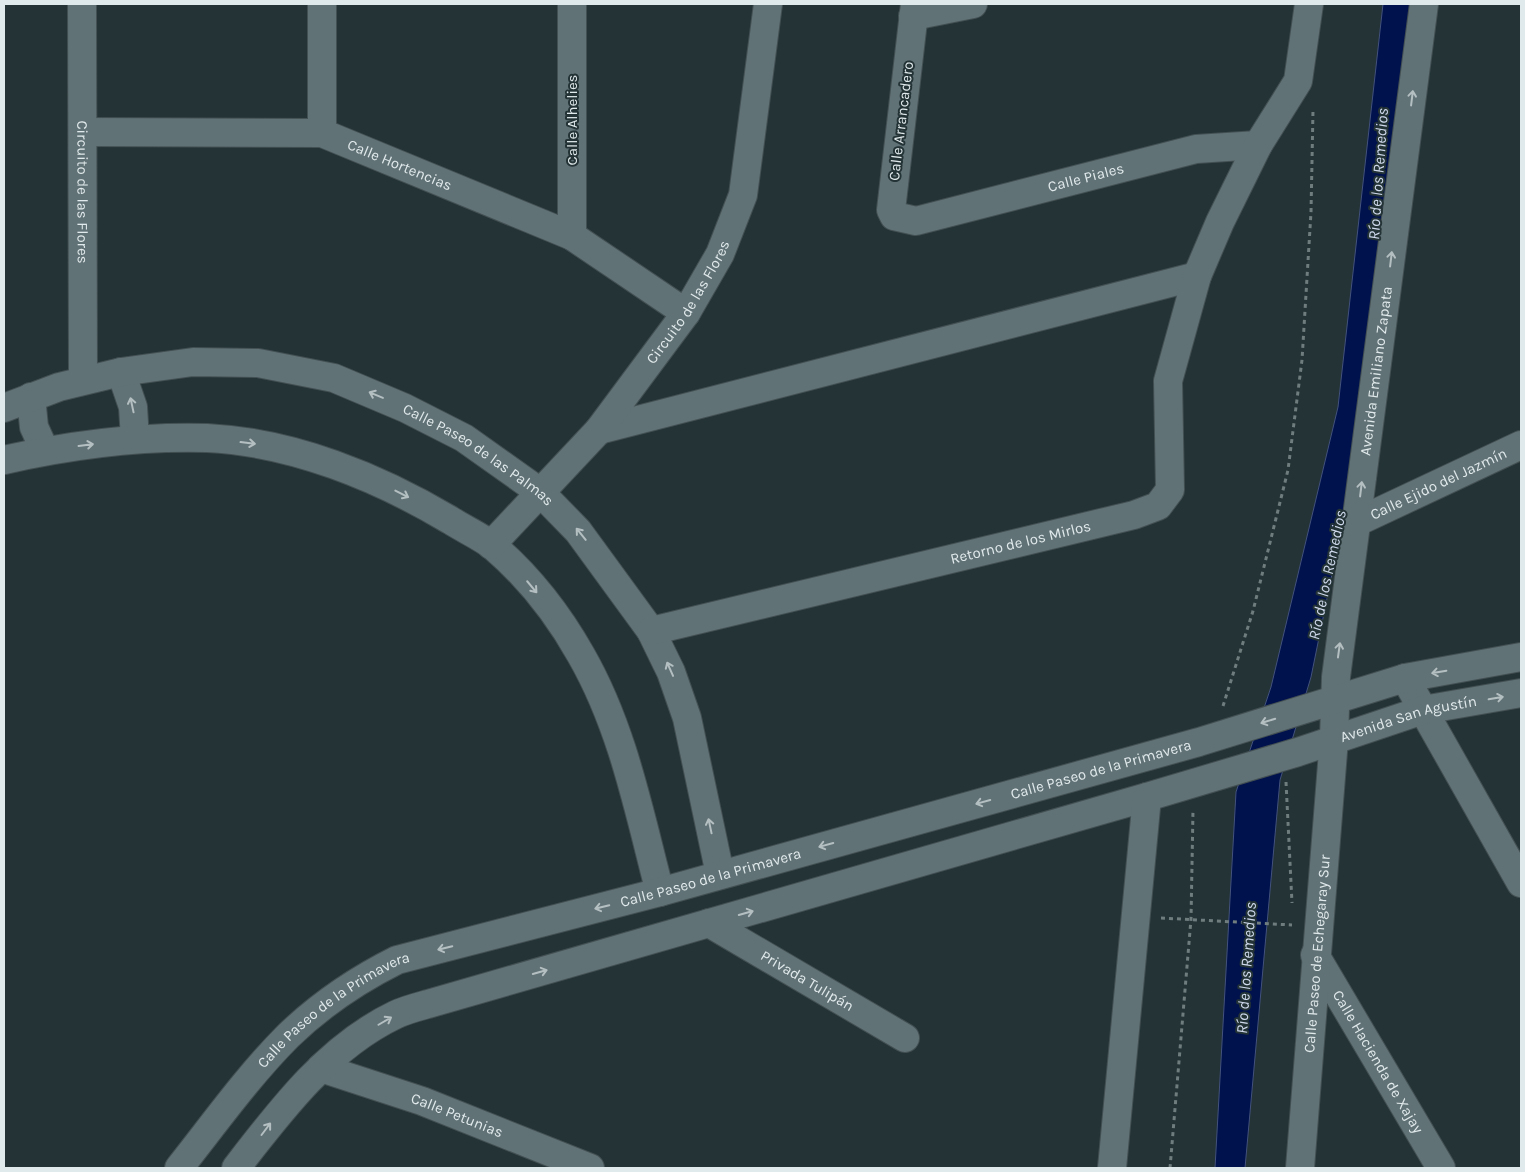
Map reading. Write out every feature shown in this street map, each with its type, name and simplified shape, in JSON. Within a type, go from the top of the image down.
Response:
[{"type":"street","name":"Circuito de las Flores","points":[[82,4],[84,132],[83,380]]},
{"type":"street","points":[[322,4],[322,133]]},
{"type":"street","name":"Calle Alhelies","points":[[572,4],[572,236]]},
{"type":"street","name":"Circuito de las Flores","points":[[491,545],[598,430],[686,313],[720,254],[743,195],[768,4]]},
{"type":"street","points":[[914,10],[973,4]]},
{"type":"street","name":"Retorno de los Mirlos","points":[[650,631],[1134,515],[1158,506],[1170,490],[1168,381],[1197,276],[1220,222],[1258,144],[1298,81],[1309,4]]},
{"type":"street","name":"Avenida Emiliano Zapata","points":[[1334,739],[1325,702],[1336,678],[1424,4]]},
{"type":"street","name":"Calle Arrancadero","points":[[914,10],[891,210],[894,216],[916,221]]},
{"type":"street","name":"Calle Hortencias","points":[[84,132],[322,133],[572,236],[686,313]]},
{"type":"street","name":"Calle Piales","points":[[916,221],[1196,149],[1258,144]]},
{"type":"street","points":[[598,430],[1197,276]]},
{"type":"street","name":"Calle Paseo de las Palmas","points":[[4,408],[83,380],[121,372],[193,362],[258,363],[334,378],[405,408],[464,438],[540,492],[578,530],[650,631],[671,672],[687,718],[720,874]]},
{"type":"street","points":[[121,372],[133,407],[135,439]]},
{"type":"street","points":[[31,397],[34,427],[45,451]]},
{"type":"street","points":[[4,460],[45,451],[135,439],[217,440],[260,445],[323,461],[382,484],[429,507],[491,545],[518,570],[551,610],[581,654],[603,698],[623,753],[660,892]]},
{"type":"street","name":"Calle Ejido del Jazmín","points":[[1357,522],[1521,445]]},
{"type":"street","points":[[1325,702],[1405,678],[1521,657]]},
{"type":"street","points":[[1405,678],[1521,883]]},
{"type":"street","name":"Avenida San Agustín","points":[[1292,764],[1334,739],[1423,710],[1521,693]]},
{"type":"street","name":"Calle Paseo de la Primavera","points":[[179,1168],[288,1036],[335,996],[368,975],[397,960],[660,892],[1207,740],[1325,702]]},
{"type":"street","name":"Calle Paseo de Echegaray Sur","points":[[1300,1168],[1315,955],[1334,739]]},
{"type":"street","points":[[236,1168],[270,1123],[321,1068],[366,1032],[396,1015],[437,1001],[1198,782],[1292,764]]},
{"type":"street","points":[[1112,1168],[1147,798]]},
{"type":"street","name":"Privada Tulipán","points":[[709,923],[905,1038]]},
{"type":"street","name":"Calle Hacienda de Xajay","points":[[1315,955],[1441,1168]]},
{"type":"street","name":"Calle Petunias","points":[[321,1068],[422,1101],[590,1168]]},
{"type":"path","points":[[1207,740],[1223,706],[1253,611],[1288,470],[1302,360],[1311,212],[1313,106]]},
{"type":"path","points":[[1292,764],[1292,907]]},
{"type":"path","points":[[1170,1168],[1191,920],[1198,782]]},
{"type":"path","points":[[1136,916],[1276,924]]},
{"type":"path","points":[[1292,935],[1293,916]]},
{"type":"water","name":"Río de los Remedios","points":[[1383,4],[1412,4],[1365,412],[1311,677],[1280,780],[1245,1168],[1215,1168],[1236,792],[1271,687],[1338,407]]}]
